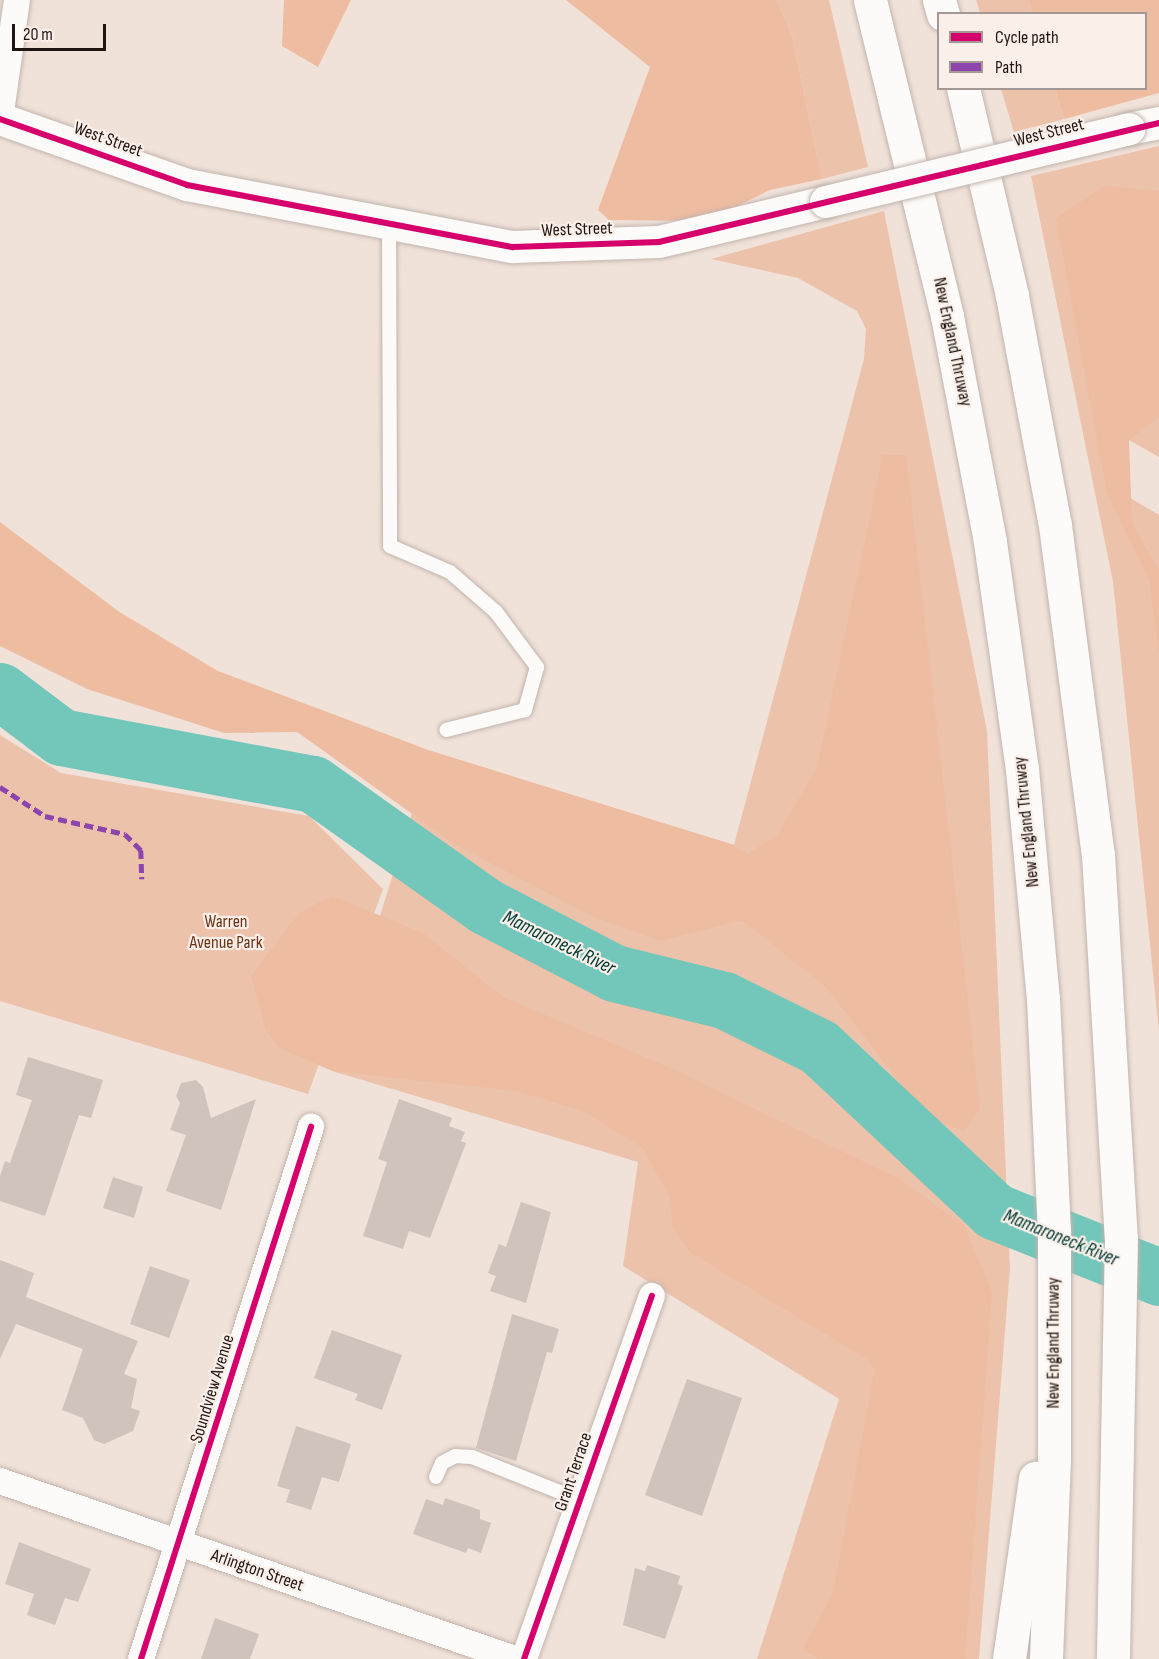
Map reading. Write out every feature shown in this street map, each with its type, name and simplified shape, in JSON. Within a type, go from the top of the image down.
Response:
[{"type":"highway","name":"New England Thruway","points":[[870,0],[947,316],[990,542],[1022,769],[1050,1112],[1055,1342],[1046,1659]]},
{"type":"highway","points":[[963,90],[1034,410],[1072,638],[1098,854],[1118,1136],[1122,1372],[1113,1659]]},
{"type":"highway","points":[[1009,1659],[1055,1342]]},
{"type":"street","points":[[0,119],[16,0]]},
{"type":"street","name":"West Street","points":[[0,119],[187,185],[513,247],[658,242],[1159,123]]},
{"type":"street","name":"Soundview Avenue","points":[[141,1659],[180,1545],[311,1126]]},
{"type":"street","name":"Grant Terrace","points":[[525,1659],[652,1296]]},
{"type":"street","name":"Arlington Street","points":[[0,1481],[515,1659]]},
{"type":"lane","points":[[389,223],[390,546],[450,572],[496,612],[537,667],[525,710],[446,730]]},
{"type":"lane","points":[[436,1477],[442,1463],[455,1456],[472,1457],[580,1500]]},
{"type":"green space","points":[[777,0],[829,0],[868,167],[822,179],[792,36]]},
{"type":"green space","points":[[976,0],[1028,0],[1032,12],[980,12]]},
{"type":"green space","points":[[1001,90],[1055,90],[1064,119],[1014,132]]},
{"type":"green space","points":[[1159,146],[1159,457],[1120,435],[1122,493],[1159,515],[1159,1032],[1113,582],[1031,176]]},
{"type":"green space","points":[[884,211],[987,731],[1010,1268],[979,1659],[757,1659],[839,1399],[623,1266],[638,1162],[332,1071],[431,751],[734,845],[864,359],[866,329],[857,311],[798,278],[711,259]]},
{"type":"green space","name":"Warren Avenue Park","points":[[0,735],[61,773],[309,816],[383,889],[308,1094],[0,1001]]},
{"type":"shaded area","points":[[284,0],[351,0],[318,67],[282,46]]},
{"type":"shaded area","points":[[566,0],[777,0],[792,36],[822,179],[770,190],[707,221],[609,220],[598,210],[650,67]]},
{"type":"shaded area","points":[[1028,0],[1159,0],[1159,93],[1064,119],[1055,90],[1147,90],[1147,12],[1032,12]]},
{"type":"shaded area","points":[[1105,186],[1159,191],[1159,417],[1129,440],[1132,524],[1159,570],[1159,653],[1149,580],[1107,493],[1056,218]]},
{"type":"shaded area","points":[[883,455],[906,455],[980,1109],[964,1131],[927,1118],[826,987],[742,920],[661,941],[594,917],[456,845],[297,732],[224,733],[87,689],[0,646],[0,522],[118,611],[218,671],[431,751],[734,845],[748,854],[778,834],[817,768]]},
{"type":"shaded area","points":[[332,896],[423,933],[503,997],[673,1069],[901,1180],[964,1225],[992,1292],[965,1659],[818,1659],[803,1649],[833,1593],[875,1370],[867,1359],[691,1253],[673,1228],[669,1196],[643,1148],[583,1111],[516,1091],[332,1071],[280,1048],[266,1031],[251,976],[299,913]]},
{"type":"building","points":[[28,1057],[103,1080],[91,1118],[79,1115],[45,1216],[0,1201],[0,1176],[5,1161],[10,1163],[32,1100],[16,1095]]},
{"type":"building","points":[[196,1080],[203,1087],[211,1118],[256,1099],[221,1210],[166,1191],[186,1135],[170,1130],[180,1103],[176,1096],[181,1083]]},
{"type":"building","points":[[399,1099],[452,1118],[449,1126],[465,1132],[461,1141],[466,1143],[430,1238],[409,1231],[403,1249],[363,1236],[387,1162],[378,1159]]},
{"type":"building","points":[[113,1177],[143,1187],[134,1218],[103,1208]]},
{"type":"building","points":[[521,1202],[551,1212],[526,1303],[490,1291],[496,1276],[488,1273],[499,1244],[506,1247]]},
{"type":"building","points":[[0,1260],[34,1273],[26,1297],[138,1341],[124,1374],[137,1379],[131,1408],[140,1411],[133,1431],[104,1444],[94,1440],[83,1418],[62,1410],[83,1349],[16,1324],[0,1359]]},
{"type":"building","points":[[150,1266],[190,1280],[169,1338],[130,1324]]},
{"type":"building","points":[[512,1314],[559,1329],[552,1353],[547,1352],[516,1461],[476,1448]]},
{"type":"building","points":[[332,1330],[402,1355],[382,1410],[355,1400],[358,1394],[314,1378]]},
{"type":"building","points":[[687,1379],[742,1398],[702,1516],[645,1495]]},
{"type":"building","points":[[296,1426],[351,1444],[339,1482],[322,1477],[311,1510],[286,1502],[290,1490],[277,1486]]},
{"type":"building","points":[[445,1498],[480,1510],[480,1519],[491,1523],[481,1553],[468,1548],[466,1553],[413,1534],[426,1499],[443,1505]]},
{"type":"building","points":[[19,1542],[91,1569],[78,1602],[65,1598],[55,1625],[27,1615],[34,1594],[5,1584]]},
{"type":"building","points":[[647,1565],[680,1576],[678,1584],[683,1586],[665,1639],[623,1625],[635,1568],[645,1571]]},
{"type":"building","points":[[215,1618],[259,1634],[250,1659],[201,1659]]},
{"type":"waterway","name":"Mamaroneck River","points":[[0,691],[61,737],[313,784],[485,906],[614,973],[724,1000],[819,1047],[994,1211],[1159,1277]]},
{"type":"marked path","points":[[0,787],[45,816],[125,834],[141,850],[142,879]]},
{"type":"cycle path","points":[[0,119],[187,185],[513,247],[659,242],[1159,123]]},
{"type":"cycle path","points":[[141,1659],[311,1127]]},
{"type":"cycle path","points":[[524,1659],[652,1296]]}]
